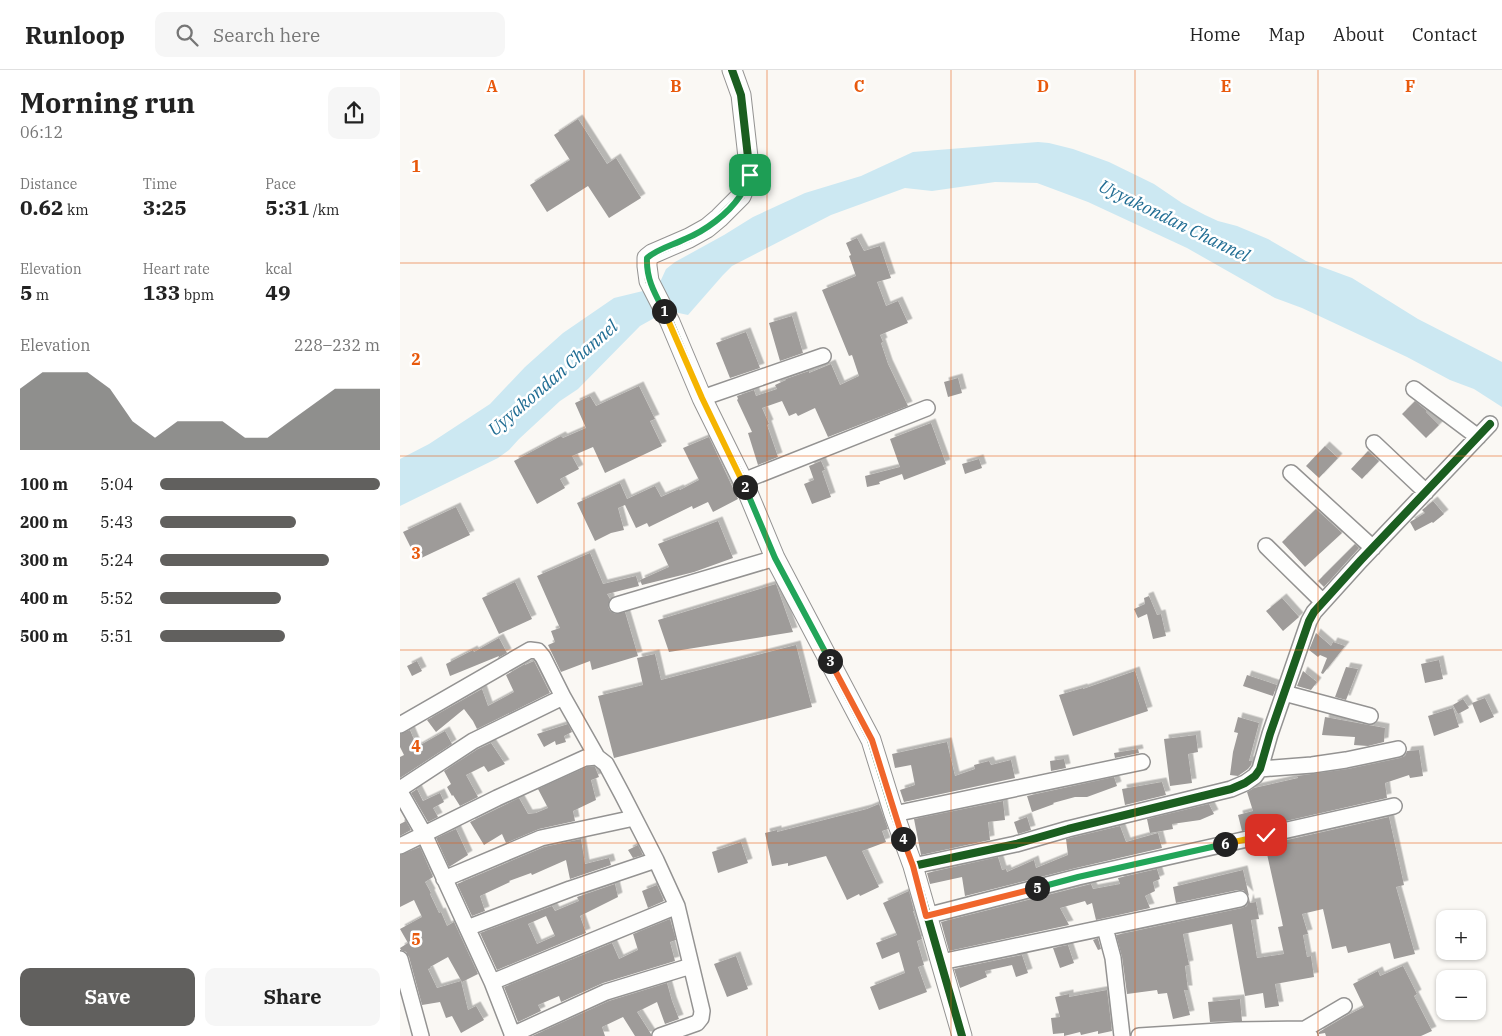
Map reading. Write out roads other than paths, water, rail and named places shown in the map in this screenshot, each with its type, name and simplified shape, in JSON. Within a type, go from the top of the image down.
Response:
[{"type":"street","points":[[732,70],[741,95],[750,175],[741,196],[720,218],[689,238],[647,258],[649,281],[670,322],[702,398],[743,481],[775,558],[872,740],[894,814],[913,866],[962,1036]]},
{"type":"street","points":[[702,398],[823,356]]},
{"type":"street","points":[[1414,389],[1478,437]]},
{"type":"street","points":[[743,481],[927,408]]},
{"type":"street","points":[[913,866],[1016,844],[1068,829],[1232,789],[1246,783],[1260,769],[1270,734],[1309,621],[1323,602],[1490,424]]},
{"type":"street","points":[[1374,443],[1426,492]]},
{"type":"street","points":[[1291,473],[1373,548]]},
{"type":"street","points":[[1266,546],[1323,602]]},
{"type":"street","points":[[617,605],[775,558]]},
{"type":"street","points":[[400,725],[530,650],[538,651],[598,757],[606,764],[656,860],[677,906],[702,1011],[701,1018],[696,1023],[660,1036]]},
{"type":"street","points":[[1284,693],[1370,716]]},
{"type":"street","points":[[563,697],[473,741],[400,790],[424,834],[492,982],[513,1035],[606,992],[691,966]]},
{"type":"street","points":[[1260,769],[1312,765],[1398,749]]},
{"type":"street","points":[[400,846],[497,798],[586,758],[598,757]]},
{"type":"street","points":[[894,814],[1142,762]]},
{"type":"street","points":[[926,916],[1078,877],[1394,806]]},
{"type":"street","points":[[444,879],[541,838],[634,818]]},
{"type":"street","points":[[467,928],[570,889],[656,860]]},
{"type":"street","points":[[941,962],[1240,899]]},
{"type":"street","points":[[492,982],[677,906]]},
{"type":"street","points":[[1106,928],[1113,958],[1122,1036]]},
{"type":"street","points":[[400,959],[421,1036]]},
{"type":"street","points":[[1140,1036],[1307,1032],[1344,1006]]},
{"type":"water","name":"Uyyakondan Channel","points":[[1038,142],[1073,149],[1109,162],[1154,184],[1182,203],[1205,215],[1268,239],[1306,261],[1352,278],[1418,319],[1502,362],[1502,407],[1474,389],[1450,380],[1407,357],[1302,308],[1275,298],[1187,248],[1088,202],[1037,183],[995,182],[932,191],[905,188],[831,215],[732,266],[688,315],[674,312],[658,316],[640,326],[578,389],[560,401],[509,450],[498,458],[400,506],[400,459],[429,444],[490,404],[525,367],[563,333],[614,298],[647,290],[661,280],[666,269],[675,262],[753,217],[805,193],[861,176],[913,152]]}]
